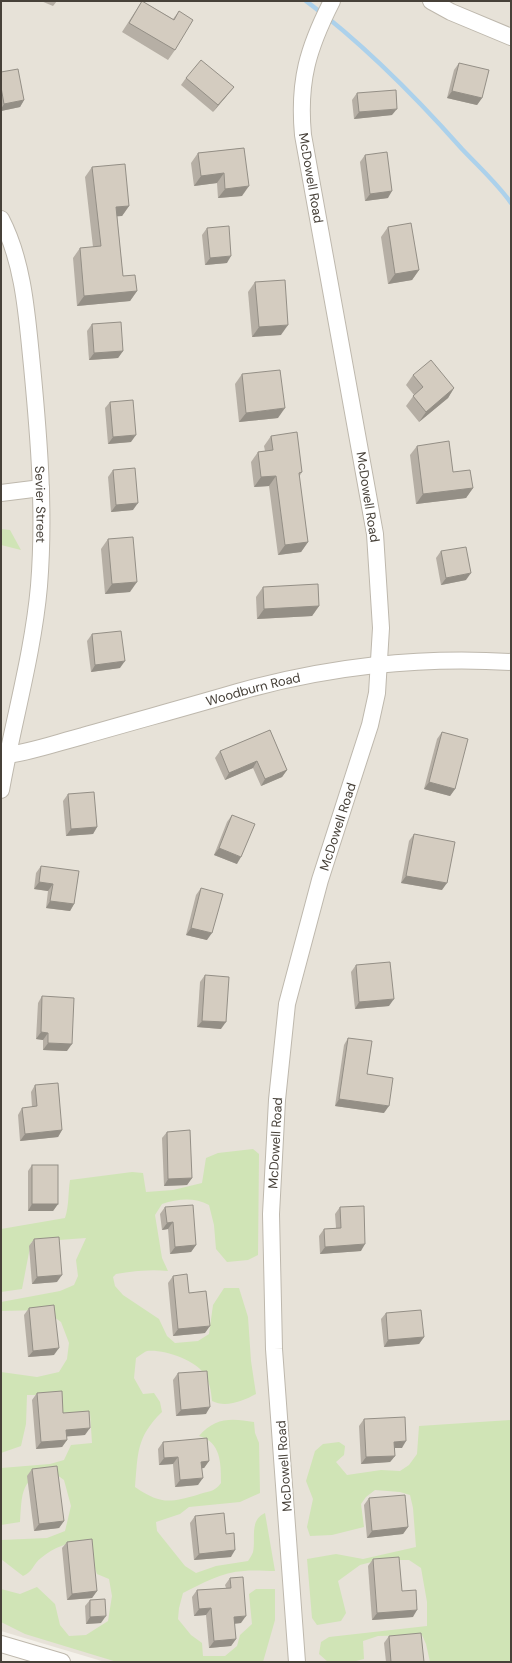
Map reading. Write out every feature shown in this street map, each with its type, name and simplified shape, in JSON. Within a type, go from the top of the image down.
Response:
[{"type":"street","name":"McDowell Road","points":[[297,1662],[274,1349],[271,1214],[277,1100],[282,1045],[289,997],[320,880],[370,725],[377,693],[381,628],[375,534],[303,135],[301,114],[303,76],[310,51],[332,1]]},
{"type":"street","points":[[431,1],[464,18],[511,37]]},
{"type":"street","name":"Sevier Street","points":[[1,219],[12,243],[18,266],[23,296],[40,450],[41,488],[41,548],[33,630],[4,756],[1,790]]},
{"type":"street","points":[[1,493],[41,488]]},
{"type":"street","name":"Woodburn Road","points":[[4,756],[266,684],[319,672],[379,665],[446,661],[511,662]]},
{"type":"street","points":[[1,1644],[62,1662]]},
{"type":"shaded area","points":[[1,1],[511,1],[511,1662],[105,1662],[1,1631]]},
{"type":"green space","points":[[1,529],[10,530],[21,550],[1,545]]},
{"type":"green space","points":[[253,1149],[259,1154],[258,1255],[248,1260],[227,1262],[216,1249],[214,1225],[209,1205],[198,1201],[180,1200],[162,1204],[155,1215],[162,1258],[168,1271],[136,1271],[116,1274],[113,1277],[115,1286],[123,1295],[159,1319],[167,1336],[175,1343],[198,1341],[209,1334],[213,1305],[224,1288],[239,1288],[248,1317],[251,1361],[256,1394],[234,1403],[217,1403],[212,1401],[209,1383],[204,1374],[194,1364],[187,1360],[178,1356],[154,1351],[147,1351],[136,1358],[134,1378],[143,1394],[154,1393],[160,1402],[162,1412],[147,1430],[140,1446],[135,1487],[151,1497],[165,1500],[179,1500],[216,1489],[221,1483],[221,1468],[218,1454],[212,1443],[199,1436],[211,1425],[224,1420],[254,1422],[255,1433],[259,1443],[260,1493],[240,1502],[189,1507],[180,1514],[156,1522],[157,1531],[185,1566],[196,1573],[216,1566],[248,1561],[252,1555],[254,1547],[255,1525],[260,1516],[265,1513],[275,1571],[236,1572],[220,1576],[197,1586],[183,1593],[178,1619],[191,1635],[202,1643],[203,1656],[225,1656],[237,1646],[240,1635],[252,1624],[249,1594],[256,1589],[275,1589],[275,1620],[263,1662],[117,1662],[25,1634],[1,1622],[1,1589],[20,1594],[37,1587],[55,1604],[60,1625],[69,1636],[86,1635],[108,1621],[112,1596],[109,1579],[97,1574],[85,1540],[73,1542],[56,1548],[38,1560],[29,1572],[23,1576],[1,1559],[1,1540],[47,1538],[65,1531],[71,1506],[64,1480],[53,1472],[42,1474],[34,1477],[25,1488],[21,1503],[20,1522],[1,1525],[1,1468],[50,1464],[64,1460],[71,1445],[92,1443],[90,1413],[62,1416],[55,1395],[27,1395],[26,1424],[21,1446],[1,1453],[1,1372],[37,1377],[59,1372],[67,1359],[69,1343],[61,1322],[44,1310],[1,1311],[1,1302],[60,1291],[74,1285],[78,1276],[76,1260],[86,1238],[31,1242],[22,1289],[1,1292],[1,1229],[65,1218],[70,1180],[132,1172],[143,1173],[146,1192],[173,1190],[202,1183],[206,1158],[218,1153]]},
{"type":"green space","points":[[511,1420],[511,1662],[430,1662],[426,1644],[422,1635],[378,1636],[363,1641],[364,1659],[352,1662],[328,1662],[319,1654],[321,1642],[329,1637],[427,1626],[427,1602],[421,1568],[409,1560],[379,1560],[360,1565],[338,1581],[346,1613],[341,1621],[317,1625],[312,1618],[307,1559],[336,1554],[363,1559],[416,1547],[413,1508],[410,1495],[400,1492],[375,1490],[366,1497],[361,1504],[364,1527],[332,1535],[310,1536],[307,1527],[313,1499],[306,1481],[315,1451],[323,1444],[339,1442],[345,1446],[344,1455],[336,1462],[347,1475],[381,1470],[400,1471],[409,1465],[417,1454],[419,1426]]},
{"type":"building","points":[[142,1],[174,20],[179,11],[193,20],[175,50],[129,23]]},
{"type":"building","points":[[201,60],[234,87],[218,105],[186,78]]},
{"type":"building","points":[[459,63],[489,70],[482,98],[452,91]]},
{"type":"building","points":[[18,69],[24,100],[4,104],[1,87],[1,72]]},
{"type":"building","points":[[396,90],[397,109],[359,112],[357,93]]},
{"type":"building","points":[[244,148],[249,186],[225,189],[224,173],[201,176],[198,153]]},
{"type":"building","points":[[387,152],[392,191],[370,194],[365,155]]},
{"type":"building","points":[[125,164],[129,206],[116,207],[123,276],[135,275],[137,291],[84,296],[80,248],[101,246],[92,167]]},
{"type":"building","points":[[411,223],[419,270],[395,274],[388,227]]},
{"type":"building","points":[[229,226],[231,256],[210,258],[207,228]]},
{"type":"building","points":[[285,280],[288,325],[259,327],[255,282]]},
{"type":"building","points":[[121,322],[123,351],[94,353],[92,324]]},
{"type":"building","points":[[431,360],[454,388],[426,412],[413,396],[423,387],[413,375]]},
{"type":"building","points":[[280,370],[285,408],[246,413],[242,374]]},
{"type":"building","points":[[133,400],[136,435],[113,437],[110,402]]},
{"type":"building","points":[[297,432],[302,472],[299,473],[308,542],[285,545],[276,476],[261,477],[258,452],[273,450],[271,436]]},
{"type":"building","points":[[449,441],[453,472],[470,470],[473,488],[423,494],[417,446]]},
{"type":"building","points":[[135,468],[138,503],[116,505],[113,470]]},
{"type":"building","points":[[133,537],[137,582],[112,584],[108,539]]},
{"type":"building","points":[[466,547],[471,573],[446,578],[441,551]]},
{"type":"building","points":[[318,584],[319,606],[264,609],[263,587]]},
{"type":"building","points":[[121,631],[125,661],[95,665],[92,634]]},
{"type":"building","points":[[270,730],[287,770],[265,779],[257,761],[229,773],[220,751]]},
{"type":"building","points":[[442,732],[468,739],[455,789],[429,782]]},
{"type":"building","points":[[94,792],[97,827],[71,829],[68,794]]},
{"type":"building","points":[[232,815],[255,824],[241,857],[219,848]]},
{"type":"building","points":[[414,834],[455,842],[447,883],[406,876]]},
{"type":"building","points":[[41,866],[79,871],[74,904],[50,901],[53,884],[39,882]]},
{"type":"building","points":[[201,888],[223,894],[212,933],[191,928]]},
{"type":"building","points":[[390,962],[394,999],[359,1002],[356,965]]},
{"type":"building","points":[[205,975],[229,977],[226,1022],[202,1021]]},
{"type":"building","points":[[42,996],[74,998],[72,1044],[48,1043],[48,1033],[41,1032]]},
{"type":"building","points":[[348,1038],[372,1041],[367,1074],[393,1078],[389,1106],[339,1099]]},
{"type":"building","points":[[58,1083],[62,1130],[25,1134],[22,1108],[37,1106],[35,1085]]},
{"type":"building","points":[[190,1130],[192,1178],[168,1179],[167,1132]]},
{"type":"building","points":[[32,1165],[58,1165],[58,1204],[32,1204]]},
{"type":"building","points":[[193,1205],[196,1245],[175,1247],[173,1222],[167,1223],[165,1207]]},
{"type":"building","points":[[364,1206],[365,1244],[325,1247],[324,1229],[341,1228],[340,1207]]},
{"type":"building","points":[[59,1237],[62,1275],[37,1277],[34,1239]]},
{"type":"building","points":[[187,1274],[189,1293],[206,1291],[210,1326],[178,1329],[173,1276]]},
{"type":"building","points":[[54,1305],[59,1348],[33,1351],[29,1308]]},
{"type":"building","points":[[421,1310],[424,1337],[388,1340],[386,1313]]},
{"type":"building","points":[[207,1371],[210,1407],[181,1410],[178,1373]]},
{"type":"building","points":[[62,1391],[63,1413],[89,1411],[90,1428],[66,1430],[67,1440],[41,1442],[37,1393]]},
{"type":"building","points":[[405,1417],[406,1441],[394,1442],[395,1456],[366,1457],[364,1419]]},
{"type":"building","points":[[207,1438],[209,1461],[201,1462],[203,1478],[180,1480],[178,1457],[164,1458],[163,1442]]},
{"type":"building","points":[[57,1466],[64,1521],[39,1524],[32,1469]]},
{"type":"building","points":[[405,1495],[408,1527],[372,1531],[369,1498]]},
{"type":"building","points":[[224,1513],[226,1534],[234,1533],[235,1550],[199,1554],[195,1516]]},
{"type":"building","points":[[92,1539],[97,1591],[72,1594],[67,1542]]},
{"type":"building","points":[[399,1557],[402,1591],[416,1590],[417,1610],[377,1613],[373,1559]]},
{"type":"building","points":[[243,1577],[246,1616],[234,1617],[236,1639],[214,1641],[211,1608],[199,1609],[197,1590],[231,1588],[230,1578]]},
{"type":"building","points":[[105,1599],[106,1616],[90,1617],[90,1600]]},
{"type":"building","points":[[421,1633],[424,1662],[391,1662],[389,1636]]},
{"type":"waterway","points":[[306,1],[327,17],[388,71],[426,109],[494,182],[511,203]]}]
